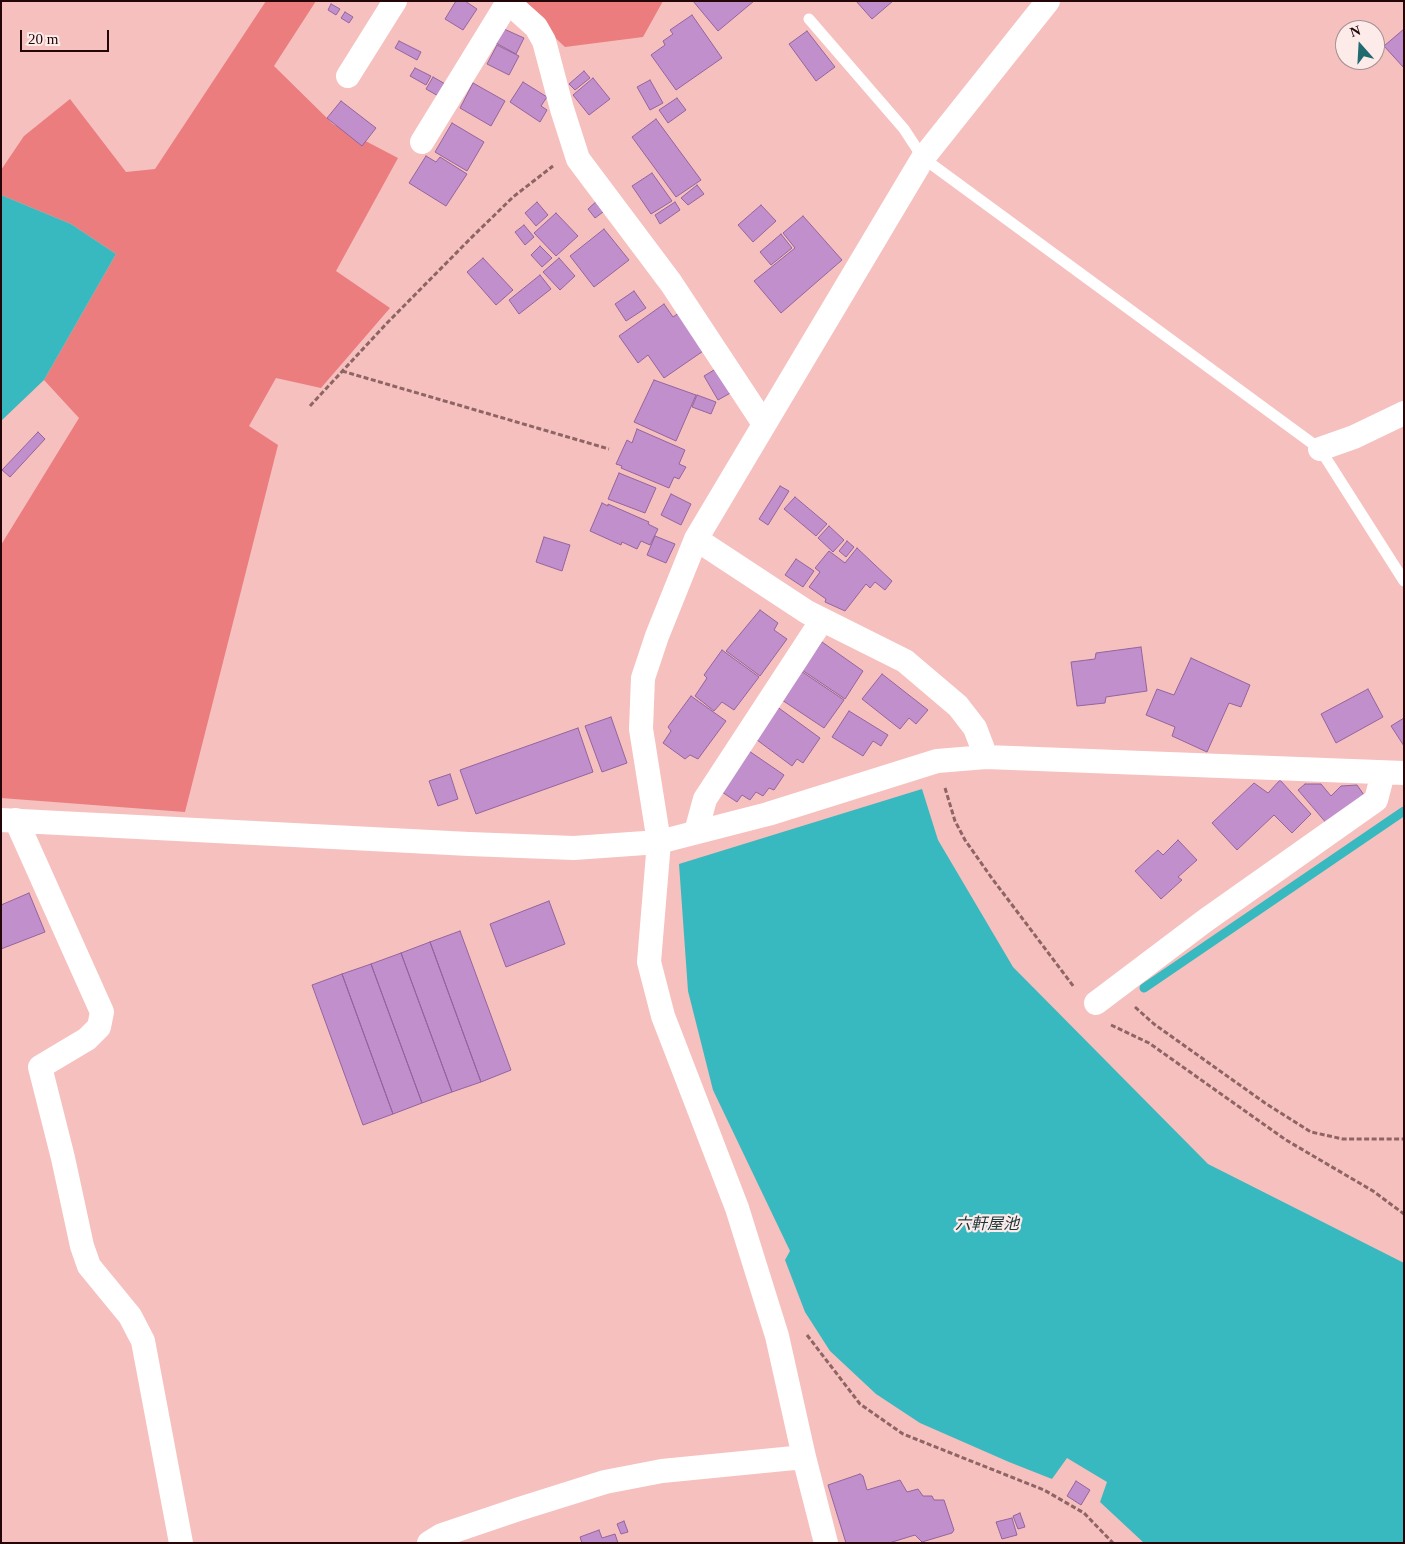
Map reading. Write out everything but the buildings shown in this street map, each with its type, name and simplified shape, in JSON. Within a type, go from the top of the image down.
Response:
[{"type":"street","points":[[348,76],[395,1]]},
{"type":"street","points":[[826,1543],[804,1457],[777,1336],[737,1208],[663,1016],[649,962],[660,842],[641,728],[643,678],[657,636],[696,539],[923,158],[1048,1]]},
{"type":"street","points":[[422,142],[507,2],[536,27],[544,42],[578,160],[671,284],[764,424]]},
{"type":"street","points":[[1320,449],[1354,437],[1404,413]]},
{"type":"street","points":[[696,539],[807,612],[905,661],[958,706],[975,728],[986,757]]},
{"type":"street","points":[[696,832],[705,799],[822,620]]},
{"type":"street","points":[[181,1543],[143,1341],[130,1316],[89,1266],[82,1246],[63,1158],[40,1067],[88,1039],[99,1027],[102,1012],[9,820],[574,848],[660,842],[768,814],[938,761],[986,757],[1394,773]]},
{"type":"street","points":[[1087,998],[1122,982],[1376,800],[1394,773]]},
{"type":"street","points":[[429,1543],[442,1535],[605,1482],[662,1471],[804,1457]]},
{"type":"lane","points":[[809,19],[904,129],[923,158],[1320,449],[1404,581]]},
{"type":"path","points":[[310,406],[388,322],[513,197],[551,167],[562,162],[578,160]]},
{"type":"path","points":[[342,372],[608,449]]},
{"type":"path","points":[[938,761],[955,821],[966,840],[991,877],[1087,998]]},
{"type":"path","points":[[1122,982],[1132,1004],[1154,1024],[1265,1103],[1311,1132],[1343,1139],[1404,1139]]},
{"type":"path","points":[[1108,1023],[1149,1043],[1286,1140],[1373,1191],[1404,1214]]},
{"type":"path","points":[[804,1331],[860,1404],[903,1434],[1044,1490],[1084,1513],[1113,1543]]},
{"type":"shaded area","points":[[266,1],[316,1],[274,66],[333,124],[398,158],[336,271],[390,308],[321,388],[276,378],[249,426],[278,445],[185,812],[1,798],[1,545],[79,418],[44,380],[116,254],[71,224],[1,195],[1,170],[24,136],[70,99],[126,172],[155,169]]},
{"type":"shaded area","points":[[516,1],[663,1],[643,37],[565,47]]},
{"type":"water","points":[[1,195],[71,224],[116,254],[44,380],[1,421]]},
{"type":"water","name":"六軒屋池","points":[[922,789],[938,840],[1013,967],[1208,1164],[1404,1263],[1404,1543],[1144,1543],[1100,1502],[1107,1482],[1067,1458],[1052,1479],[920,1423],[876,1394],[830,1351],[805,1312],[785,1260],[790,1251],[713,1090],[688,991],[679,864]]},
{"type":"waterway","points":[[1144,988],[1404,811]]}]
